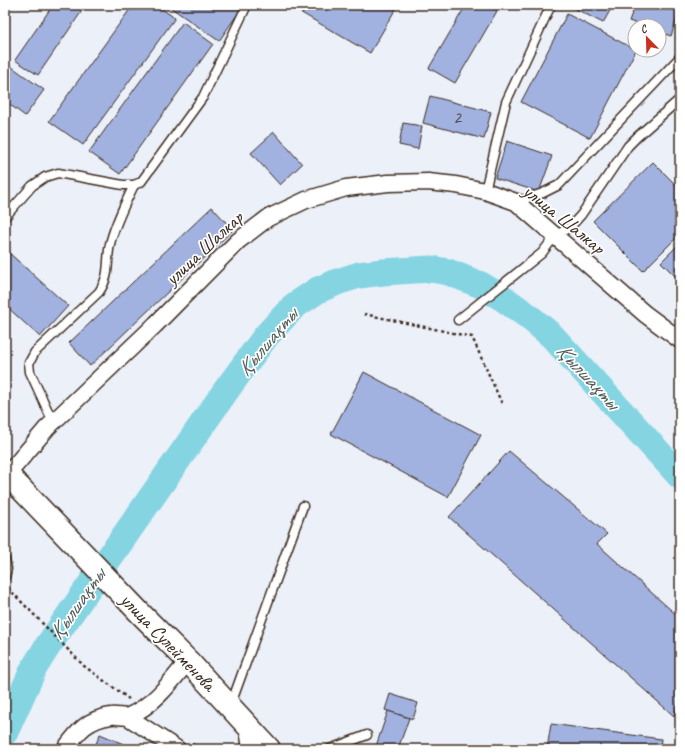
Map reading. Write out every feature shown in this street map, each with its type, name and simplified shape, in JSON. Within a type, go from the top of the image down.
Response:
[{"type":"street","name":"улица Шалкар","points":[[6,474],[53,422],[155,325],[238,241],[268,218],[306,200],[346,188],[388,183],[428,182],[456,185],[485,191],[516,202],[644,314],[680,340]]},
{"type":"street","name":"улица Сулейменова","points":[[6,474],[188,661],[269,749]]},
{"type":"street","points":[[128,717],[142,709],[156,698],[188,661]]},
{"type":"street","points":[[65,749],[85,725],[98,718],[113,716],[128,717],[177,749]]},
{"type":"lane","points":[[5,217],[32,186],[46,177],[58,173],[123,185],[134,185],[141,182],[203,97],[247,5]]},
{"type":"lane","points":[[485,191],[506,102],[551,5]]},
{"type":"lane","points":[[516,202],[543,194],[559,185],[680,57]]},
{"type":"lane","points":[[458,320],[542,253],[555,236],[570,227],[581,215],[628,146],[680,99]]},
{"type":"lane","points":[[53,422],[30,372],[29,363],[35,352],[99,292],[104,285],[108,275],[110,245],[120,214],[134,185]]},
{"type":"lane","points":[[247,749],[236,713],[303,506]]},
{"type":"lane","points":[[5,559],[7,569],[5,577]]},
{"type":"lane","points":[[330,749],[367,735]]},
{"type":"path","points":[[364,314],[472,337],[503,406]]},
{"type":"path","points":[[5,585],[84,666]]},
{"type":"building","points":[[53,5],[86,5],[38,75],[15,60]]},
{"type":"building","points":[[133,5],[156,5],[175,18],[83,145],[49,121]]},
{"type":"building","points":[[167,5],[235,5],[241,9],[219,41]]},
{"type":"building","points":[[288,5],[398,5],[370,53]]},
{"type":"building","points":[[466,5],[487,5],[497,11],[455,83],[429,68]]},
{"type":"building","points":[[568,5],[613,5],[603,23]]},
{"type":"building","points":[[635,5],[670,5],[680,9],[671,36],[667,35],[667,18],[630,18]]},
{"type":"building","points":[[567,14],[627,45],[627,58],[632,58],[590,138],[521,102]]},
{"type":"building","points":[[183,22],[213,44],[120,174],[89,152]]},
{"type":"building","points":[[5,62],[44,90],[25,116],[5,101]]},
{"type":"building","points":[[430,96],[491,112],[484,139],[423,123]]},
{"type":"building","points":[[403,123],[422,126],[418,149],[399,145]]},
{"type":"building","points":[[274,132],[302,164],[280,185],[251,153]]},
{"type":"building","points":[[507,141],[552,156],[539,192],[495,178]]},
{"type":"building","points":[[653,162],[680,189],[680,234],[643,271],[593,221]]},
{"type":"building","points":[[212,207],[233,230],[90,366],[69,343]]},
{"type":"building","points":[[680,243],[680,281],[661,262]]},
{"type":"building","points":[[8,252],[68,306],[40,337],[5,305],[5,255]]},
{"type":"building","points":[[364,372],[481,435],[448,497],[331,434]]},
{"type":"building","points":[[509,451],[607,534],[597,544],[680,618],[680,697],[674,716],[449,517]]},
{"type":"building","points":[[390,694],[418,703],[413,719],[385,710]]},
{"type":"building","points":[[388,711],[409,718],[398,749],[375,749]]},
{"type":"building","points":[[551,724],[661,739],[660,749],[547,749]]},
{"type":"building","points":[[100,734],[135,749],[94,749]]},
{"type":"waterway","name":"Қылшақты","points":[[5,732],[34,668],[47,647],[227,389],[266,336],[294,306],[318,290],[337,282],[359,275],[431,269],[448,272],[481,285],[528,316],[552,336],[680,476]]}]
